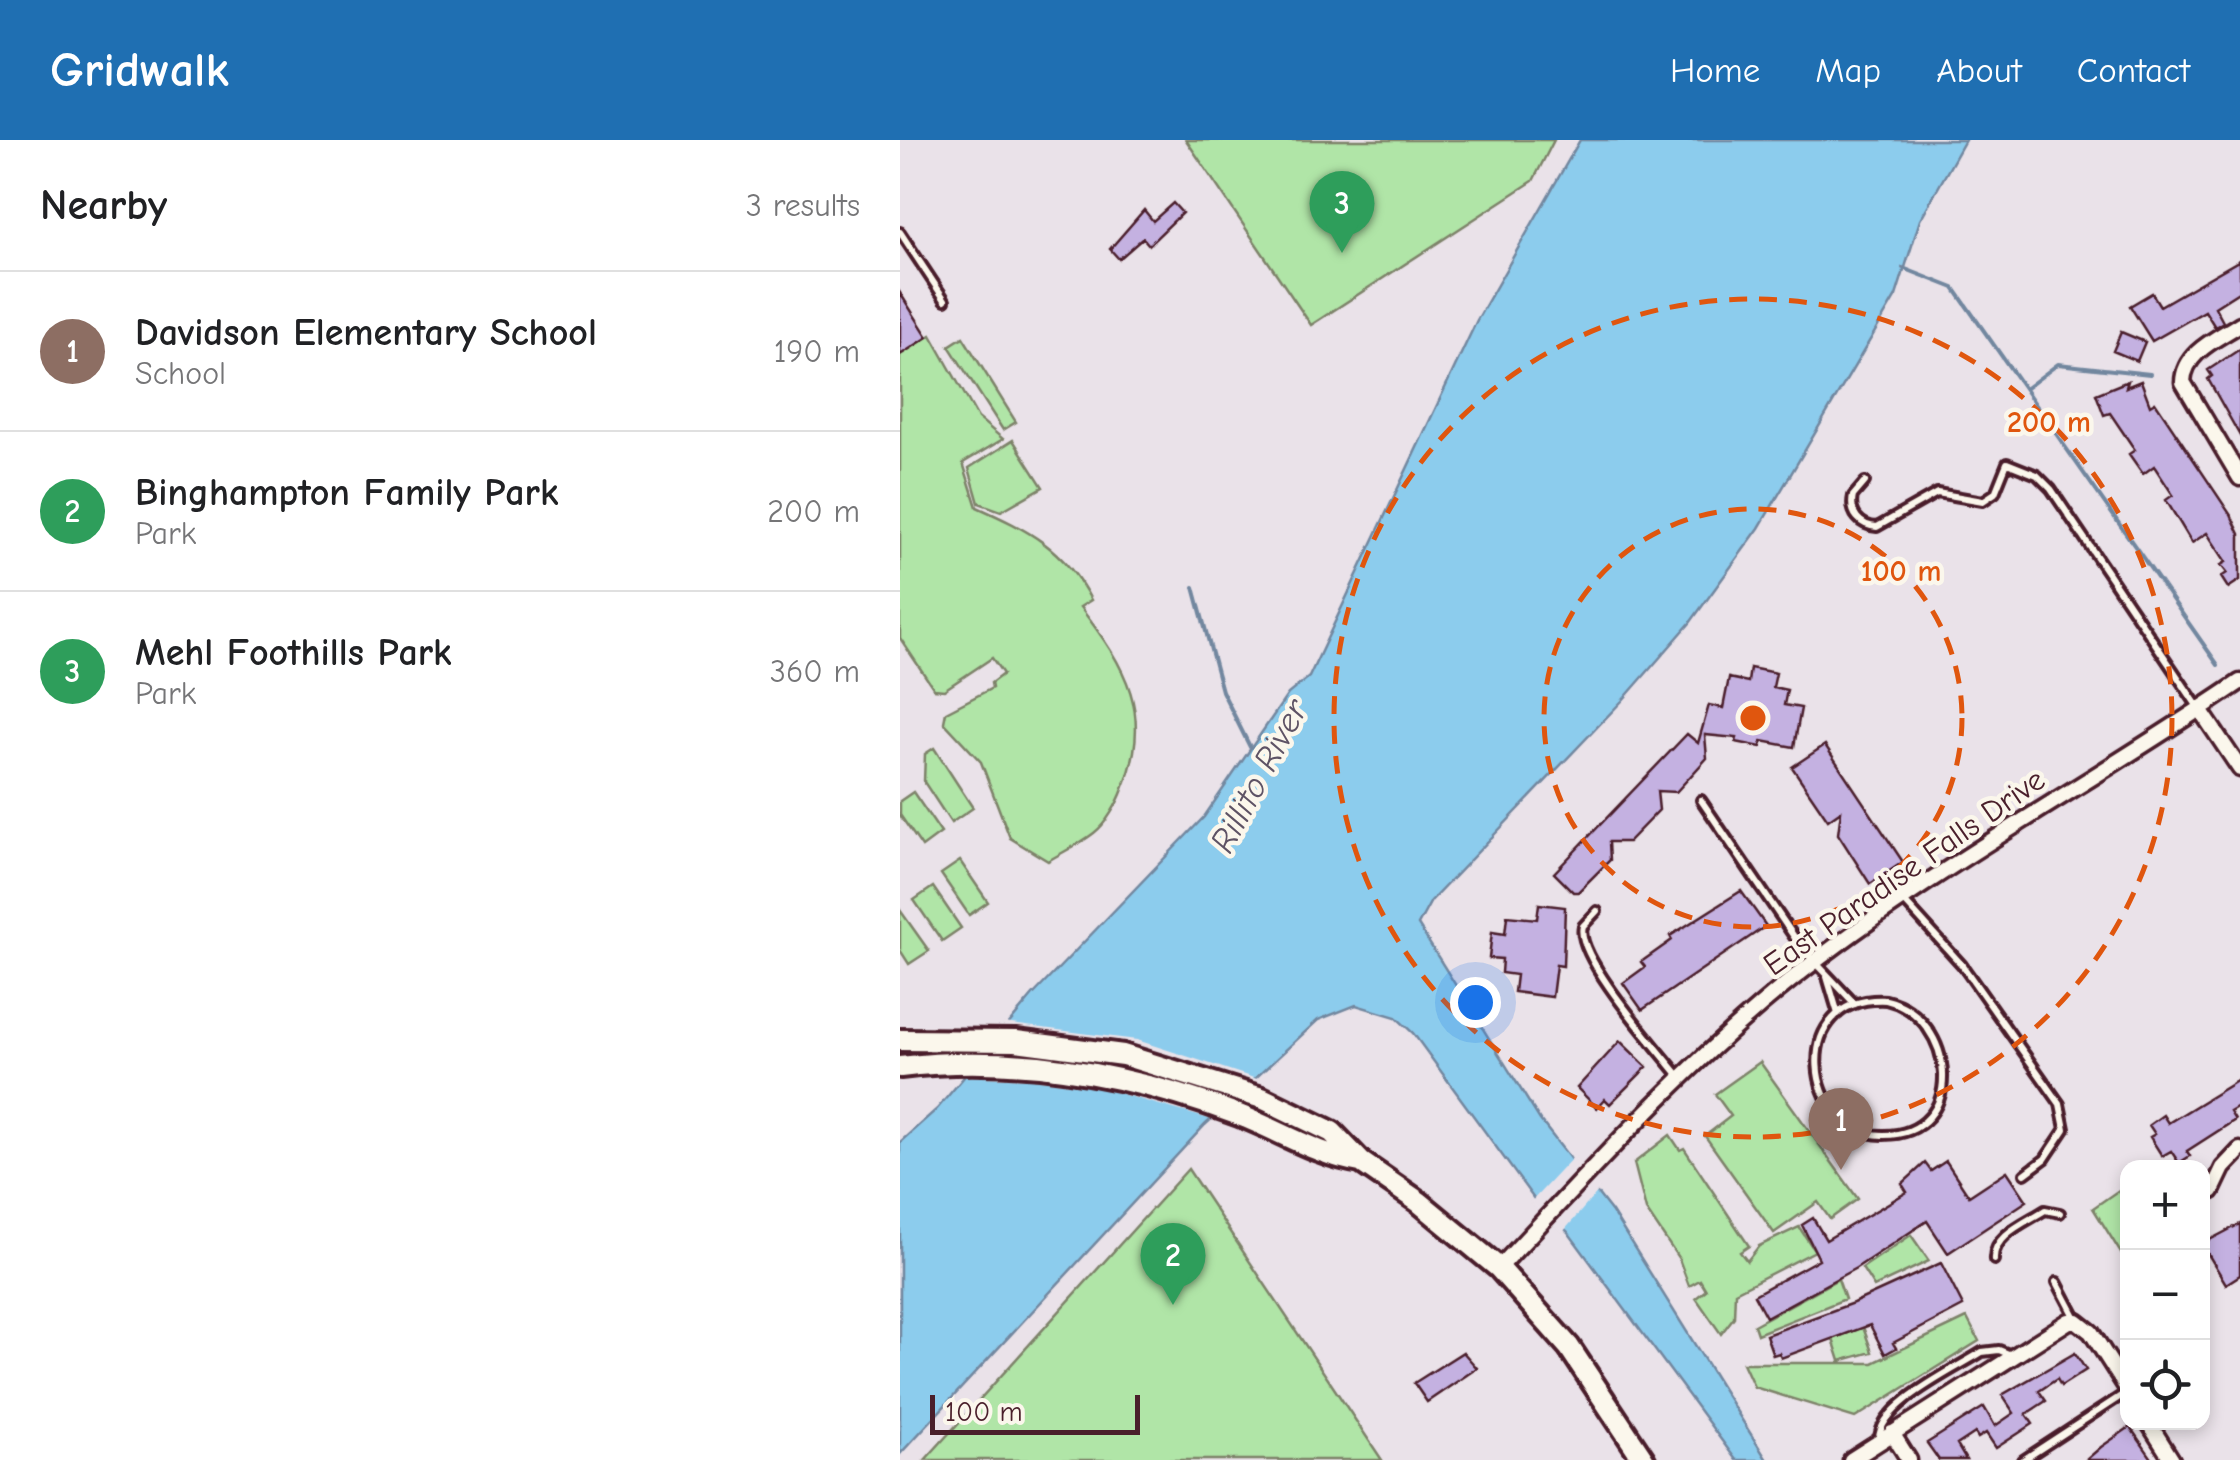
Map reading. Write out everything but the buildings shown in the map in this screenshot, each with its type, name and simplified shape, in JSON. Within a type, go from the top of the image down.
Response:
[{"type":"main road","points":[[900,1040],[1048,1043],[1123,1055],[1262,1098],[1332,1132],[1360,1162],[1420,1202],[1499,1268],[1569,1347],[1644,1460]]},
{"type":"main road","points":[[900,1067],[950,1061],[1069,1068],[1148,1086],[1242,1116],[1326,1156],[1360,1162]]},
{"type":"street","points":[[2240,324],[2194,355],[2183,372],[2185,392],[2240,478]]},
{"type":"street","name":"East Paradise Falls Drive","points":[[1499,1268],[1681,1078],[1814,963],[1903,900],[2240,682]]},
{"type":"street","points":[[2199,708],[2240,769]]},
{"type":"street","points":[[2212,1191],[2223,1168],[2240,1150]]},
{"type":"street","points":[[1852,1460],[2060,1325],[2078,1321],[2090,1332],[2120,1379]]},
{"type":"street","points":[[2153,1430],[2172,1460]]},
{"type":"street","points":[[1886,1437],[1909,1460]]},
{"type":"lane","points":[[900,232],[944,300]]},
{"type":"lane","points":[[1865,482],[1853,496],[1853,512],[1863,524],[1878,528],[1937,492],[1983,502],[1999,486],[2007,462],[2037,475],[2052,489],[2199,708]]},
{"type":"lane","points":[[1702,800],[1814,963],[1836,980],[1855,1004]]},
{"type":"lane","points":[[1903,900],[1962,965],[2060,1104],[2065,1129],[2045,1159],[2025,1174]]},
{"type":"lane","points":[[1597,910],[1582,926],[1583,944],[1641,1030],[1681,1078]]},
{"type":"lane","points":[[1827,976],[1838,1014]]},
{"type":"lane","points":[[1875,1000],[1896,1003],[1915,1014],[1936,1041],[1944,1062],[1944,1084],[1936,1106],[1918,1124],[1897,1134],[1875,1134],[1849,1123],[1835,1108],[1818,1078],[1815,1056],[1824,1033],[1838,1014],[1855,1004],[1875,1000]]},
{"type":"lane","points":[[1994,1260],[1994,1248],[2000,1239],[2045,1210],[2060,1213]]},
{"type":"lane","points":[[2058,1282],[2078,1321]]},
{"type":"lane","points":[[2023,1460],[2120,1396]]},
{"type":"green space","points":[[1186,140],[1554,140],[1533,181],[1311,325]]},
{"type":"green space","points":[[931,335],[978,418],[1003,439],[963,463],[977,507],[1028,533],[1069,567],[1091,600],[1080,607],[1122,671],[1135,714],[1132,762],[1118,801],[1094,833],[1048,861],[1010,838],[981,762],[944,722],[946,712],[992,688],[991,683],[1003,674],[992,658],[944,690],[934,689],[900,638],[900,355]]},
{"type":"green space","points":[[963,337],[1016,422],[1003,430],[949,346]]},
{"type":"green space","points":[[1013,440],[1043,487],[1001,511],[979,503],[969,468]]},
{"type":"green space","points":[[934,748],[973,808],[951,823],[924,782],[925,754]]},
{"type":"green space","points":[[913,792],[941,833],[922,847],[900,815],[900,801]]},
{"type":"green space","points":[[960,861],[988,902],[969,915],[941,874]]},
{"type":"green space","points":[[933,887],[961,928],[942,941],[914,900]]},
{"type":"green space","points":[[900,910],[929,951],[909,964],[900,950]]},
{"type":"green space","points":[[1760,1062],[1858,1199],[1830,1219],[1818,1202],[1774,1233],[1705,1136],[1731,1116],[1715,1094]]},
{"type":"green space","points":[[1670,1135],[1680,1150],[1684,1148],[1749,1246],[1740,1252],[1747,1261],[1759,1246],[1799,1227],[1815,1251],[1735,1292],[1734,1317],[1721,1334],[1696,1298],[1706,1290],[1700,1280],[1689,1286],[1679,1259],[1646,1210],[1634,1163]]},
{"type":"green space","points":[[1188,1169],[1382,1460],[925,1460]]},
{"type":"green space","points":[[2120,1189],[2120,1252],[2093,1208]]},
{"type":"green space","points":[[1911,1235],[1929,1261],[1874,1287],[1862,1268]]},
{"type":"green space","points":[[1838,1279],[1845,1299],[1757,1334],[1754,1325]]},
{"type":"green space","points":[[1967,1318],[1979,1341],[1855,1418],[1754,1387],[1743,1363],[1873,1363]]},
{"type":"green space","points":[[1863,1327],[1872,1352],[1840,1361],[1833,1339]]},
{"type":"water","name":"Rillito River","points":[[1580,140],[1965,140],[1920,220],[1896,296],[1759,528],[1690,623],[1622,701],[1431,901],[1418,925],[1540,1120],[1612,1212],[1767,1460],[1736,1460],[1568,1232],[1534,1199],[1413,1033],[1396,1017],[1356,1005],[1318,1020],[1205,1125],[900,1454],[900,1142],[937,1109],[1033,995],[1204,817],[1288,694],[1309,677],[1477,320]]},
{"type":"pier","points":[[1004,1023],[1137,1040],[1260,1080],[1216,1121],[1100,1088],[1032,1079],[959,1076]]},
{"type":"pier","points":[[1574,1156],[1600,1189],[1563,1232],[1530,1203]]},
{"type":"waterway","points":[[1903,268],[1954,288],[2218,665]]},
{"type":"waterway","points":[[2025,389],[2058,364],[2150,374]]},
{"type":"waterway","name":"Rillito River","points":[[1194,587],[1222,691],[1250,747]]},
{"type":"place","name":"Mehl Foothills Park","points":[[1342,253]]},
{"type":"place","name":"Davidson Elementary School","points":[[1841,1170]]},
{"type":"place","name":"Binghampton Family Park","points":[[1173,1305]]}]
